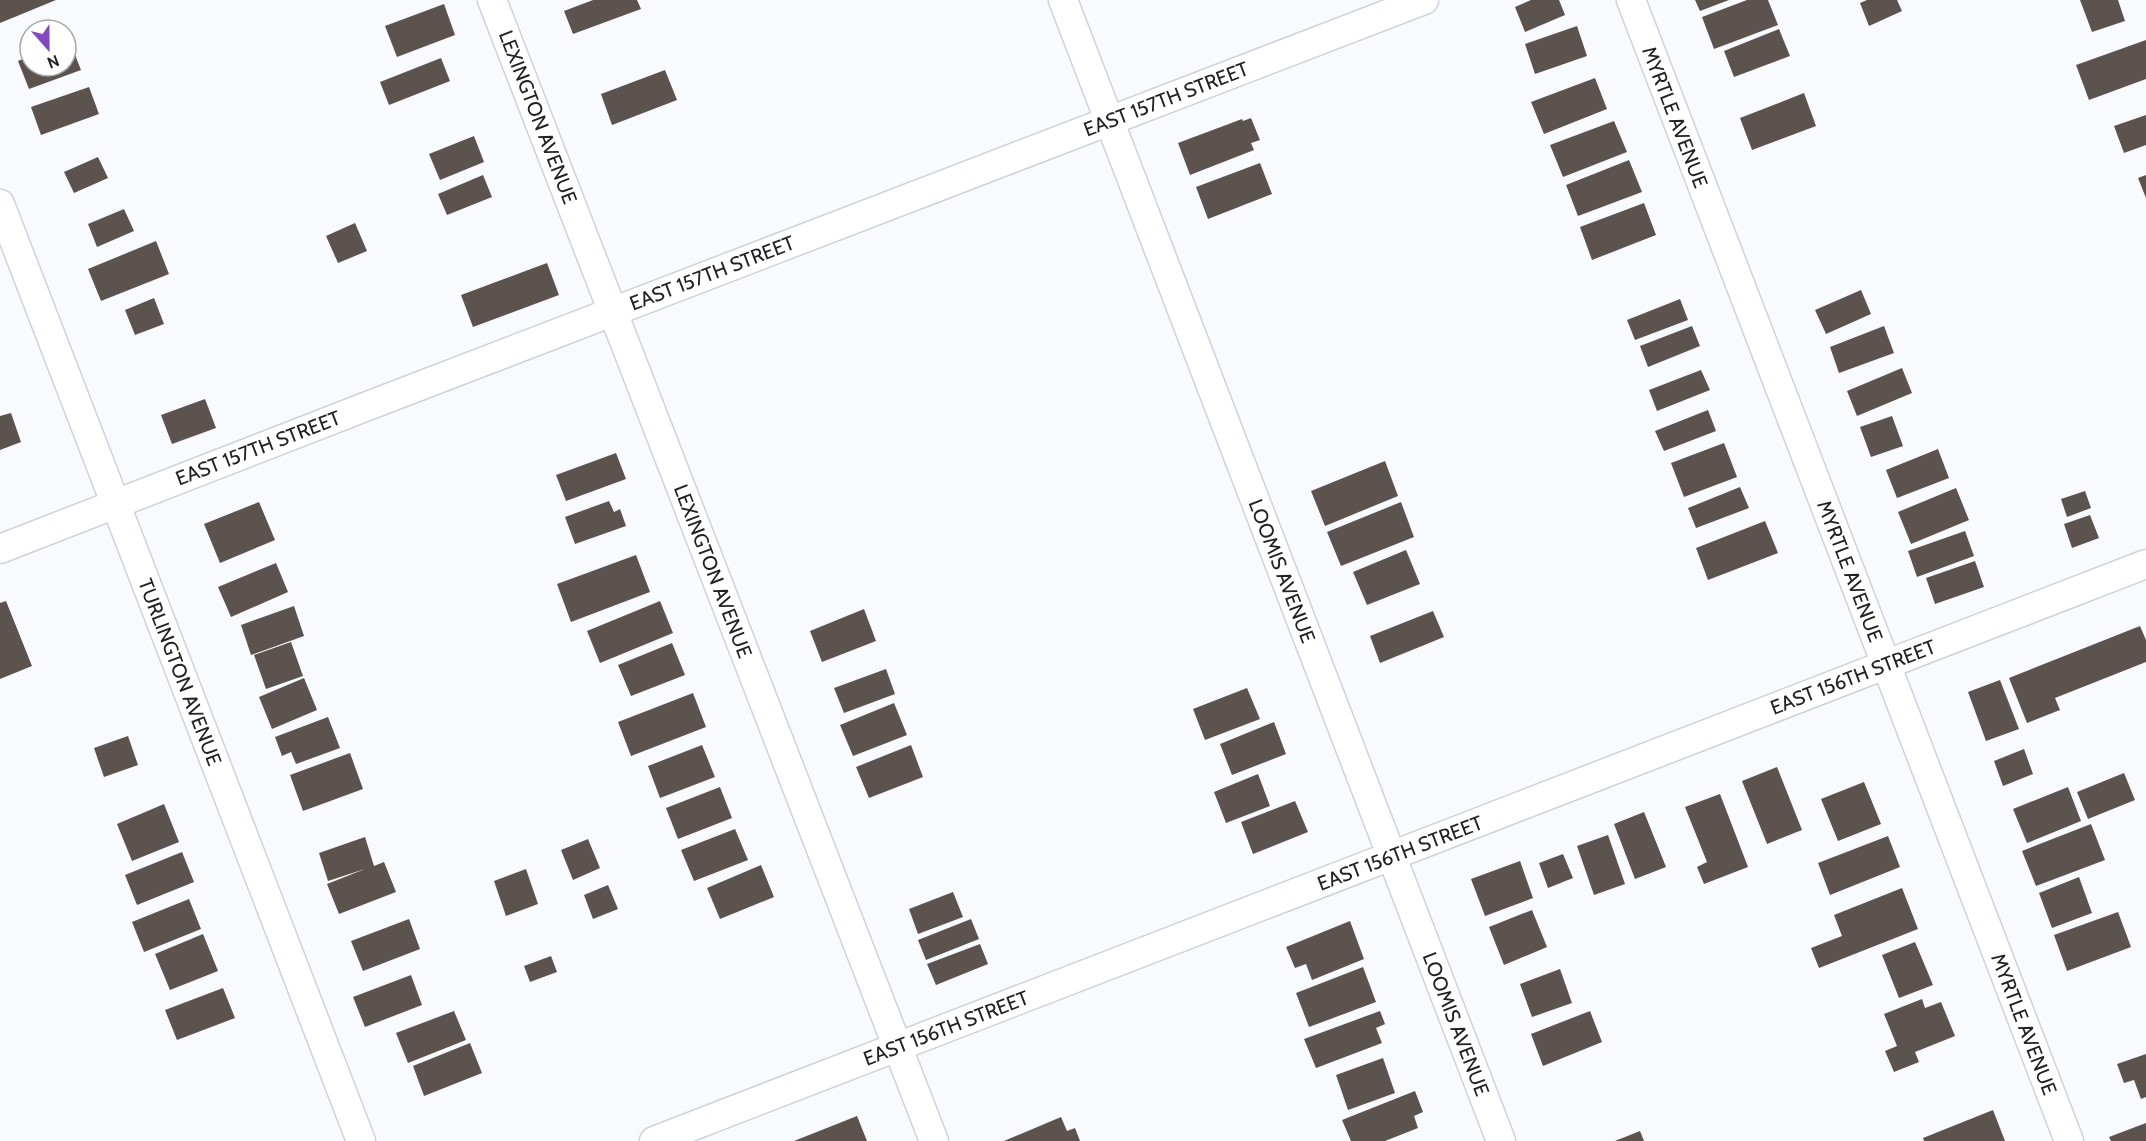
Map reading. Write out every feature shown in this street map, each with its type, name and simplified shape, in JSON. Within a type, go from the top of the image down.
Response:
[{"type":"street","name":"LEXINGTON AVENUE","points":[[492,0],[934,1141]]},
{"type":"street","name":"LOOMIS AVENUE","points":[[1063,0],[1501,1141]]},
{"type":"street","name":"EAST 157TH STREET","points":[[0,549],[1424,0]]},
{"type":"street","name":"MYRTLE AVENUE","points":[[1630,0],[2069,1141]]},
{"type":"street","name":"TURLINGTON AVENUE","points":[[0,204],[361,1141]]},
{"type":"street","name":"EAST 156TH STREET","points":[[654,1141],[2146,564]]},
{"type":"building","points":[[0,0],[56,0],[0,23]]},
{"type":"building","points":[[593,0],[637,0],[641,9],[573,34],[564,11]]},
{"type":"building","points":[[1531,0],[1559,0],[1565,15],[1525,32],[1515,7]]},
{"type":"building","points":[[1695,0],[1729,0],[1700,11]]},
{"type":"building","points":[[1747,0],[1768,0],[1778,25],[1714,49],[1702,17]]},
{"type":"building","points":[[1867,0],[1897,0],[1902,11],[1869,26],[1860,3]]},
{"type":"building","points":[[2080,0],[2118,0],[2125,21],[2092,32]]},
{"type":"building","points":[[444,4],[455,35],[397,57],[385,26]]},
{"type":"building","points":[[1577,26],[1587,56],[1535,74],[1525,44]]},
{"type":"building","points":[[1779,29],[1790,56],[1734,77],[1724,51]]},
{"type":"building","points":[[2146,40],[2146,79],[2089,100],[2076,65]]},
{"type":"building","points":[[441,58],[450,81],[389,105],[380,82]]},
{"type":"building","points":[[665,70],[677,100],[612,125],[601,94]]},
{"type":"building","points":[[25,78],[59,78],[29,89]]},
{"type":"building","points":[[1595,78],[1607,109],[1544,134],[1531,102]]},
{"type":"building","points":[[89,87],[99,114],[41,135],[31,107]]},
{"type":"building","points":[[1804,93],[1816,126],[1752,150],[1740,118]]},
{"type":"building","points":[[2146,115],[2146,145],[2124,153],[2114,126]]},
{"type":"building","points":[[1251,118],[1260,140],[1251,143],[1254,150],[1190,175],[1178,143],[1242,119],[1243,121]]},
{"type":"building","points":[[1614,121],[1627,152],[1563,177],[1550,145]]},
{"type":"building","points":[[474,136],[484,162],[440,180],[429,154]]},
{"type":"building","points":[[98,157],[108,178],[74,193],[64,172]]},
{"type":"building","points":[[1629,160],[1642,192],[1578,216],[1566,185]]},
{"type":"building","points":[[1260,163],[1272,194],[1208,219],[1196,187]]},
{"type":"building","points":[[483,175],[492,197],[447,215],[438,194]]},
{"type":"building","points":[[2146,175],[2146,198],[2138,178]]},
{"type":"building","points":[[1644,203],[1656,235],[1592,260],[1580,227]]},
{"type":"building","points":[[124,209],[134,231],[97,247],[88,224]]},
{"type":"building","points":[[355,223],[367,251],[338,263],[326,236]]},
{"type":"building","points":[[156,241],[169,274],[101,301],[88,269]]},
{"type":"building","points":[[547,263],[559,295],[473,327],[461,295]]},
{"type":"building","points":[[1861,290],[1871,314],[1826,334],[1815,310]]},
{"type":"building","points":[[154,298],[164,324],[135,335],[125,310]]},
{"type":"building","points":[[1680,299],[1688,320],[1635,340],[1627,320]]},
{"type":"building","points":[[1692,326],[1700,346],[1648,367],[1640,346]]},
{"type":"building","points":[[1884,326],[1894,353],[1839,373],[1830,347]]},
{"type":"building","points":[[1902,368],[1912,393],[1857,416],[1847,391]]},
{"type":"building","points":[[1701,370],[1710,390],[1657,411],[1649,390]]},
{"type":"building","points":[[205,399],[216,428],[172,444],[161,415]]},
{"type":"building","points":[[1708,410],[1716,431],[1664,451],[1655,431]]},
{"type":"building","points":[[11,413],[21,442],[0,450],[0,416]]},
{"type":"building","points":[[1892,416],[1903,446],[1871,457],[1860,427]]},
{"type":"building","points":[[1724,443],[1737,477],[1684,497],[1671,463]]},
{"type":"building","points":[[1938,449],[1949,478],[1897,498],[1886,470]]},
{"type":"building","points":[[616,453],[626,479],[566,501],[556,475]]},
{"type":"building","points":[[1385,461],[1398,496],[1325,526],[1311,491]]},
{"type":"building","points":[[1740,487],[1749,508],[1696,528],[1688,508]]},
{"type":"building","points":[[1956,488],[1969,520],[1911,544],[1898,512]]},
{"type":"building","points":[[2085,491],[2091,508],[2067,517],[2061,499]]},
{"type":"building","points":[[609,501],[614,512],[620,509],[626,526],[575,544],[565,517]]},
{"type":"building","points":[[259,502],[275,540],[220,563],[204,524]]},
{"type":"building","points":[[1401,502],[1414,537],[1341,566],[1327,532]]},
{"type":"building","points":[[2090,515],[2099,538],[2072,548],[2064,524]]},
{"type":"building","points":[[1765,521],[1778,553],[1708,580],[1696,548]]},
{"type":"building","points":[[1965,531],[1974,556],[1917,577],[1908,551]]},
{"type":"building","points":[[1406,550],[1420,584],[1367,605],[1353,572]]},
{"type":"building","points":[[636,555],[650,592],[571,622],[557,584]]},
{"type":"building","points":[[1975,561],[1984,587],[1935,604],[1926,578]]},
{"type":"building","points":[[276,563],[288,592],[231,617],[218,587]]},
{"type":"building","points":[[6,601],[32,666],[0,679],[0,603]]},
{"type":"building","points":[[660,601],[673,633],[600,663],[587,631]]},
{"type":"building","points":[[294,606],[304,636],[251,655],[241,625]]},
{"type":"building","points":[[864,609],[876,641],[822,662],[810,631]]},
{"type":"building","points":[[1433,611],[1444,637],[1380,663],[1370,636]]},
{"type":"building","points":[[2140,626],[2146,640],[2146,662],[2055,698],[2060,710],[2027,723],[2009,678]]},
{"type":"building","points":[[291,642],[303,676],[266,689],[254,655]]},
{"type":"building","points":[[672,643],[685,675],[631,696],[618,665]]},
{"type":"building","points":[[886,669],[895,694],[844,713],[834,688]]},
{"type":"building","points":[[304,678],[317,710],[272,729],[259,697]]},
{"type":"building","points":[[2000,680],[2019,729],[1986,741],[1968,692]]},
{"type":"building","points":[[1247,688],[1260,719],[1205,740],[1193,709]]},
{"type":"building","points":[[693,693],[706,727],[631,756],[618,722]]},
{"type":"building","points":[[894,703],[907,735],[853,756],[840,725]]},
{"type":"building","points":[[328,717],[340,748],[296,764],[291,752],[282,756],[275,737]]},
{"type":"building","points":[[1274,722],[1286,754],[1232,775],[1220,744]]},
{"type":"building","points":[[128,736],[138,765],[104,777],[94,748]]},
{"type":"building","points":[[702,745],[715,777],[660,798],[648,766]]},
{"type":"building","points":[[911,745],[923,777],[869,798],[856,767]]},
{"type":"building","points":[[2024,749],[2033,774],[2003,786],[1994,761]]},
{"type":"building","points":[[350,753],[363,789],[303,811],[290,775]]},
{"type":"building","points":[[1777,767],[1802,830],[1767,844],[1742,781]]},
{"type":"building","points":[[2124,773],[2135,800],[2088,819],[2077,792]]},
{"type":"building","points":[[1258,774],[1270,806],[1226,823],[1214,792]]},
{"type":"building","points":[[1864,782],[1881,824],[1838,841],[1821,799]]},
{"type":"building","points":[[720,787],[732,818],[678,839],[666,808]]},
{"type":"building","points":[[2068,787],[2081,821],[2027,843],[2013,809]]},
{"type":"building","points":[[1720,794],[1748,867],[1704,884],[1697,867],[1707,862],[1685,807]]},
{"type":"building","points":[[1295,801],[1308,832],[1253,854],[1241,822]]},
{"type":"building","points":[[164,804],[179,842],[132,861],[117,824]]},
{"type":"building","points":[[1644,812],[1666,867],[1635,879],[1614,824]]},
{"type":"building","points":[[2091,824],[2105,860],[2036,886],[2022,851]]},
{"type":"building","points":[[735,829],[748,860],[694,881],[681,850]]},
{"type":"building","points":[[1608,835],[1625,884],[1594,895],[1577,846]]},
{"type":"building","points":[[1888,836],[1900,867],[1830,895],[1818,863]]},
{"type":"building","points":[[365,837],[374,866],[384,862],[396,892],[339,914],[327,884],[365,869],[328,881],[319,853]]},
{"type":"building","points":[[588,839],[600,868],[573,880],[561,850]]},
{"type":"building","points":[[182,852],[194,882],[137,905],[125,875]]},
{"type":"building","points":[[1563,854],[1573,878],[1548,888],[1539,863]]},
{"type":"building","points":[[1520,861],[1533,898],[1485,916],[1471,879]]},
{"type":"building","points":[[761,865],[774,897],[720,919],[707,888]]},
{"type":"building","points":[[526,869],[538,904],[506,916],[494,881]]},
{"type":"building","points":[[2079,877],[2092,913],[2052,928],[2039,893]]},
{"type":"building","points":[[608,885],[618,909],[593,919],[584,895]]},
{"type":"building","points":[[1902,888],[1918,929],[1819,968],[1811,948],[1842,936],[1834,915]]},
{"type":"building","points":[[953,892],[963,917],[918,934],[909,909]]},
{"type":"building","points":[[189,899],[201,929],[144,952],[132,922]]},
{"type":"building","points":[[1532,910],[1547,947],[1504,965],[1489,927]]},
{"type":"building","points":[[2118,912],[2131,947],[2067,971],[2054,935]]},
{"type":"building","points":[[409,919],[420,949],[363,971],[351,941]]},
{"type":"building","points":[[971,919],[979,939],[926,960],[918,940]]},
{"type":"building","points":[[1350,921],[1364,959],[1312,980],[1306,964],[1295,968],[1286,947]]},
{"type":"building","points":[[203,934],[218,971],[170,990],[155,954]]},
{"type":"building","points":[[1915,942],[1933,985],[1899,998],[1882,955]]},
{"type":"building","points":[[980,944],[988,964],[936,985],[927,964]]},
{"type":"building","points":[[551,956],[557,972],[530,982],[524,966]]},
{"type":"building","points":[[1363,967],[1376,1002],[1309,1027],[1296,993]]},
{"type":"building","points":[[1560,969],[1572,1003],[1532,1017],[1520,984]]},
{"type":"building","points":[[411,975],[422,1005],[365,1027],[353,997]]},
{"type":"building","points":[[223,988],[235,1018],[177,1040],[165,1010]]},
{"type":"building","points":[[1922,999],[1925,1008],[1941,1002],[1955,1036],[1915,1052],[1919,1062],[1894,1072],[1885,1051],[1897,1046],[1884,1014]]},
{"type":"building","points":[[454,1011],[466,1040],[408,1063],[396,1033]]},
{"type":"building","points":[[1380,1011],[1385,1024],[1376,1028],[1382,1043],[1316,1068],[1304,1039]]},
{"type":"building","points":[[1590,1011],[1602,1042],[1543,1066],[1531,1034]]},
{"type":"building","points":[[470,1043],[482,1073],[424,1096],[413,1066]]},
{"type":"building","points":[[2146,1054],[2146,1097],[2141,1099],[2134,1080],[2124,1083],[2117,1064]]},
{"type":"building","points":[[1383,1058],[1395,1093],[1348,1110],[1336,1075]]},
{"type":"building","points":[[1415,1091],[1423,1112],[1414,1116],[1418,1128],[1385,1141],[1351,1141],[1342,1120]]},
{"type":"building","points":[[1993,1110],[2005,1141],[1924,1141],[1923,1138]]},
{"type":"building","points":[[857,1116],[867,1141],[794,1141]]},
{"type":"building","points":[[1061,1117],[1067,1131],[1075,1128],[1080,1141],[1004,1141]]},
{"type":"building","points":[[2146,1123],[2146,1141],[2111,1141],[2109,1137]]},
{"type":"building","points":[[1640,1131],[1644,1141],[1615,1141]]}]
